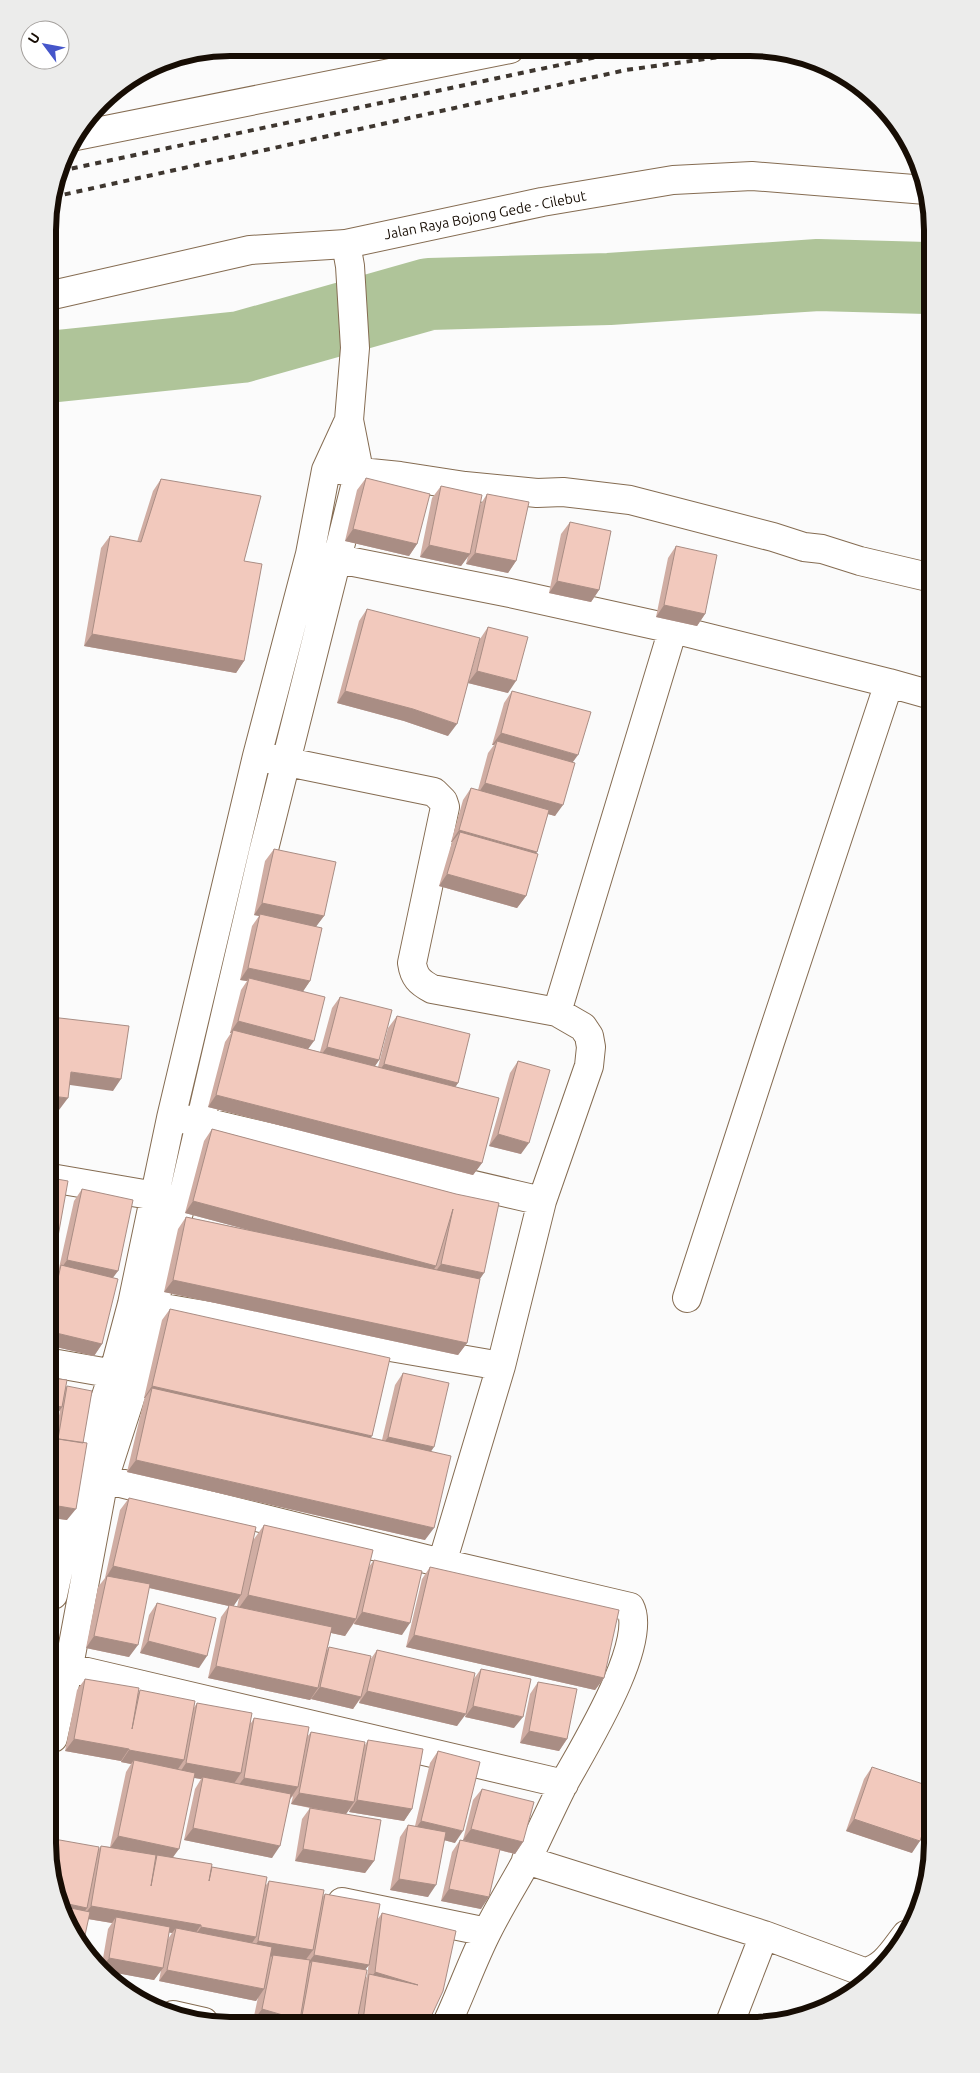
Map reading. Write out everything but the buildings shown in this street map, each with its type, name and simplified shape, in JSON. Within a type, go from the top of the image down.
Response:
[{"type":"street","points":[[84,134],[472,57]]},
{"type":"street","name":"Jalan Raya Bojong Gede - Cilebut","points":[[57,294],[250,250],[348,255],[542,202],[673,180],[752,176],[919,189]]},
{"type":"street","points":[[169,1199],[171,1118],[257,756],[323,556],[359,471],[349,420],[355,348],[348,255]]},
{"type":"street","points":[[88,1559],[57,1553],[91,1478],[125,1376],[169,1199],[200,1121],[261,862],[287,762],[323,556],[326,470],[349,420]]},
{"type":"street","points":[[326,470],[359,471],[465,486],[537,493],[563,492],[630,500],[773,537],[804,547],[822,549],[860,561],[924,576]]},
{"type":"street","points":[[323,556],[510,593],[673,629],[924,693]]},
{"type":"street","points":[[557,1012],[673,629]]},
{"type":"street","points":[[687,1298],[890,683]]},
{"type":"street","points":[[257,756],[434,792],[440,796],[445,807],[412,962],[413,973],[420,983],[432,989],[557,1012],[583,1028],[589,1036],[591,1047],[589,1066],[542,1201],[501,1366],[442,1563]]},
{"type":"street","points":[[171,1118],[200,1121],[542,1201]]},
{"type":"street","points":[[56,1179],[169,1199]]},
{"type":"street","points":[[143,1305],[501,1366]]},
{"type":"street","points":[[56,1364],[125,1376]]},
{"type":"street","points":[[91,1478],[630,1607],[634,1615],[634,1627],[626,1659],[596,1728],[564,1784],[487,1932],[450,2017]]},
{"type":"street","points":[[56,1710],[61,1665],[88,1559],[91,1478]]},
{"type":"street","points":[[61,1665],[564,1784]]},
{"type":"street","points":[[526,1860],[764,1935],[867,1972]]},
{"type":"street","points":[[313,1896],[487,1932]]},
{"type":"street","points":[[732,2017],[764,1935]]},
{"type":"waterway","points":[[57,366],[241,347],[429,294],[609,289],[818,275],[924,278]]},
{"type":"railway","points":[[67,170],[600,56]]},
{"type":"railway","points":[[60,195],[626,70],[727,56]]}]
